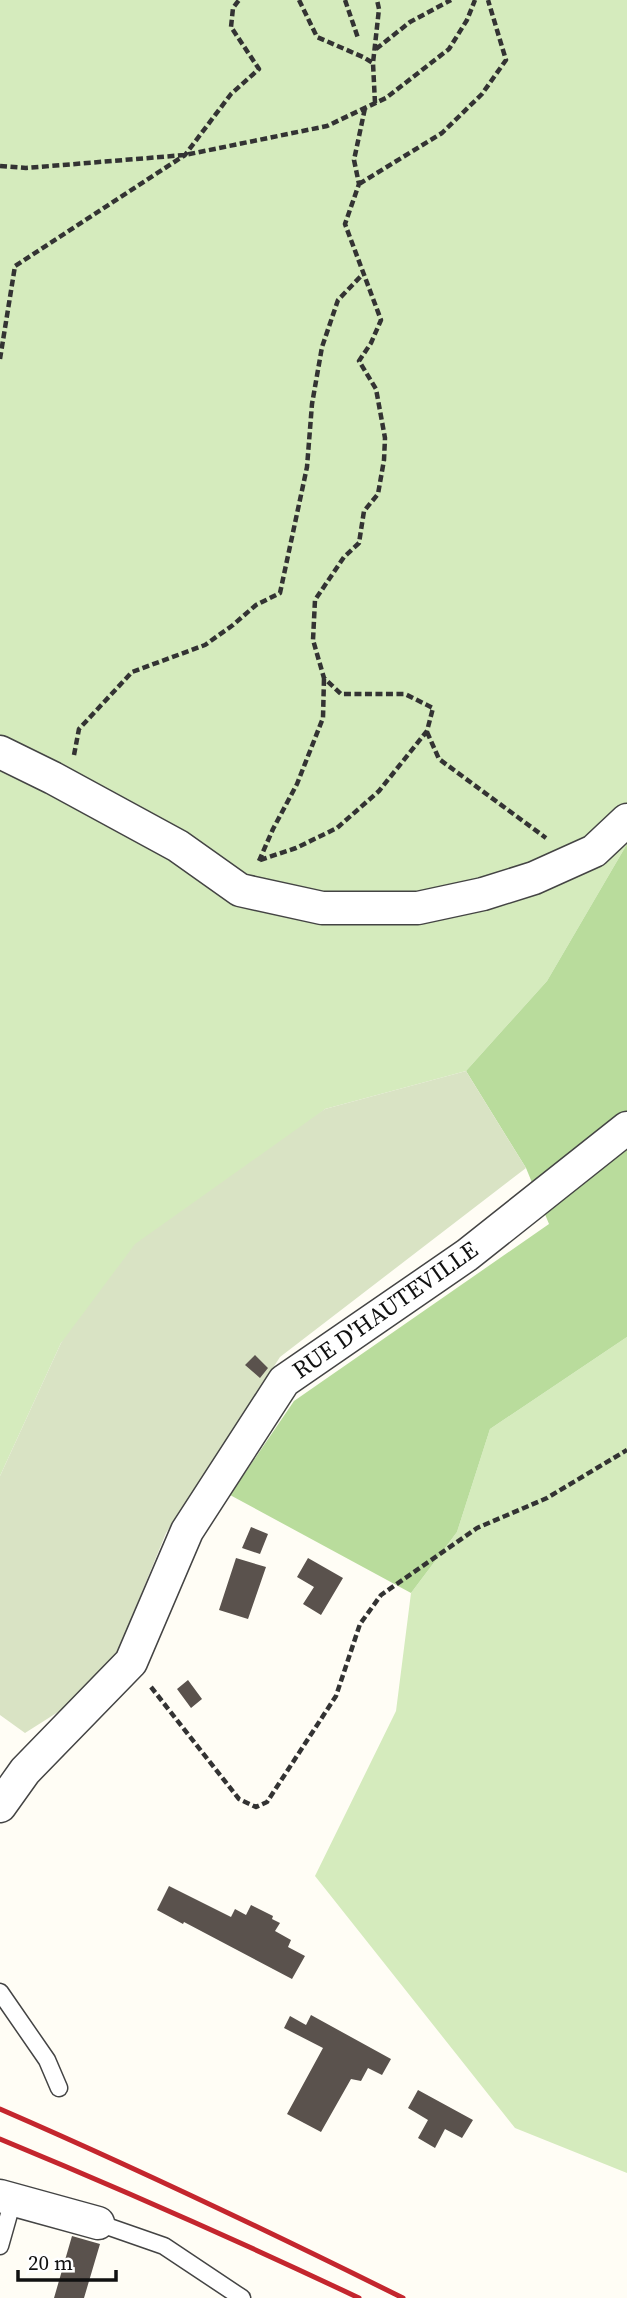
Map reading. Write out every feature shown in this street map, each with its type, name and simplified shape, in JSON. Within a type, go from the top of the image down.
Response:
[{"type":"street","points":[[0,752],[178,846],[240,890],[322,908],[418,908],[483,894],[522,882],[594,851],[627,820]]},
{"type":"street","name":"RUE D'HAUTEVILLE","points":[[0,1806],[25,1771],[131,1662],[187,1531],[284,1381],[467,1255],[627,1128]]},
{"type":"street","points":[[7,2198],[98,2223]]},
{"type":"lane","points":[[0,1992],[47,2060],[60,2088]]},
{"type":"lane","points":[[0,2246],[7,2198]]},
{"type":"lane","points":[[98,2223],[164,2246],[242,2298]]},
{"type":"path","points":[[0,359],[15,266],[185,155],[230,94],[259,69],[231,26],[233,8],[239,0]]},
{"type":"path","points":[[299,0],[317,37],[373,64]]},
{"type":"path","points":[[345,0],[358,38]]},
{"type":"path","points":[[375,103],[373,64],[379,9],[377,0]]},
{"type":"path","points":[[375,50],[410,22],[451,0]]},
{"type":"path","points":[[0,166],[26,168],[185,155],[327,125],[386,98],[449,49],[467,20],[475,0]]},
{"type":"path","points":[[359,184],[442,133],[482,94],[506,61],[488,0]]},
{"type":"path","points":[[240,890],[259,861],[297,783],[323,718],[324,678],[313,640],[315,600],[344,558],[359,543],[364,511],[378,494],[384,460],[385,438],[376,389],[359,361],[381,320],[345,224],[359,184],[354,160],[365,108]]},
{"type":"path","points":[[68,787],[79,729],[132,672],[205,645],[256,605],[280,593],[307,467],[312,404],[322,347],[338,300],[362,275]]},
{"type":"path","points":[[259,861],[296,848],[337,828],[379,791],[427,732],[433,708],[405,694],[341,694],[324,678]]},
{"type":"path","points":[[427,732],[439,759],[515,813],[574,860]]},
{"type":"path","points":[[131,1662],[239,1799],[256,1807],[267,1802],[336,1696],[360,1624],[381,1595],[477,1528],[547,1498],[627,1450]]},
{"type":"green space","points":[[0,0],[627,0],[627,844],[547,981],[466,1071],[325,1109],[61,1343],[0,1476]]},
{"type":"green space","points":[[627,844],[627,1337],[490,1429],[457,1532],[411,1593],[230,1495],[294,1401],[549,1224],[526,1168],[466,1071],[547,981]]},
{"type":"green space","points":[[466,1071],[526,1168],[280,1357],[166,1533],[115,1658],[77,1700],[25,1733],[0,1715],[0,1476],[61,1343],[135,1244],[325,1109]]},
{"type":"green space","points":[[627,1337],[627,2173],[515,2128],[315,1876],[396,1711],[411,1593],[457,1532],[490,1429]]},
{"type":"building","points":[[255,1355],[268,1368],[260,1378],[245,1365]]},
{"type":"building","points":[[251,1527],[268,1534],[260,1554],[242,1548]]},
{"type":"building","points":[[236,1558],[266,1567],[248,1619],[219,1610]]},
{"type":"building","points":[[308,1558],[343,1578],[321,1615],[303,1604],[314,1587],[297,1577]]},
{"type":"building","points":[[188,1680],[202,1699],[191,1708],[177,1689]]},
{"type":"building","points":[[169,1886],[231,1917],[235,1909],[246,1915],[251,1905],[273,1916],[272,1919],[280,1923],[275,1931],[291,1940],[288,1947],[305,1956],[292,1979],[157,1910]]},
{"type":"building","points":[[311,2015],[391,2059],[382,2075],[368,2068],[361,2081],[351,2079],[321,2132],[287,2114],[323,2048],[284,2028],[290,2016],[306,2025]]},
{"type":"building","points":[[418,2090],[473,2120],[462,2138],[445,2129],[435,2148],[418,2138],[428,2120],[408,2108]]},
{"type":"building","points":[[72,2236],[100,2244],[84,2298],[54,2298]]},
{"type":"railway","points":[[0,2109],[203,2201],[403,2298]]},
{"type":"railway","points":[[0,2139],[181,2216],[359,2298]]}]
